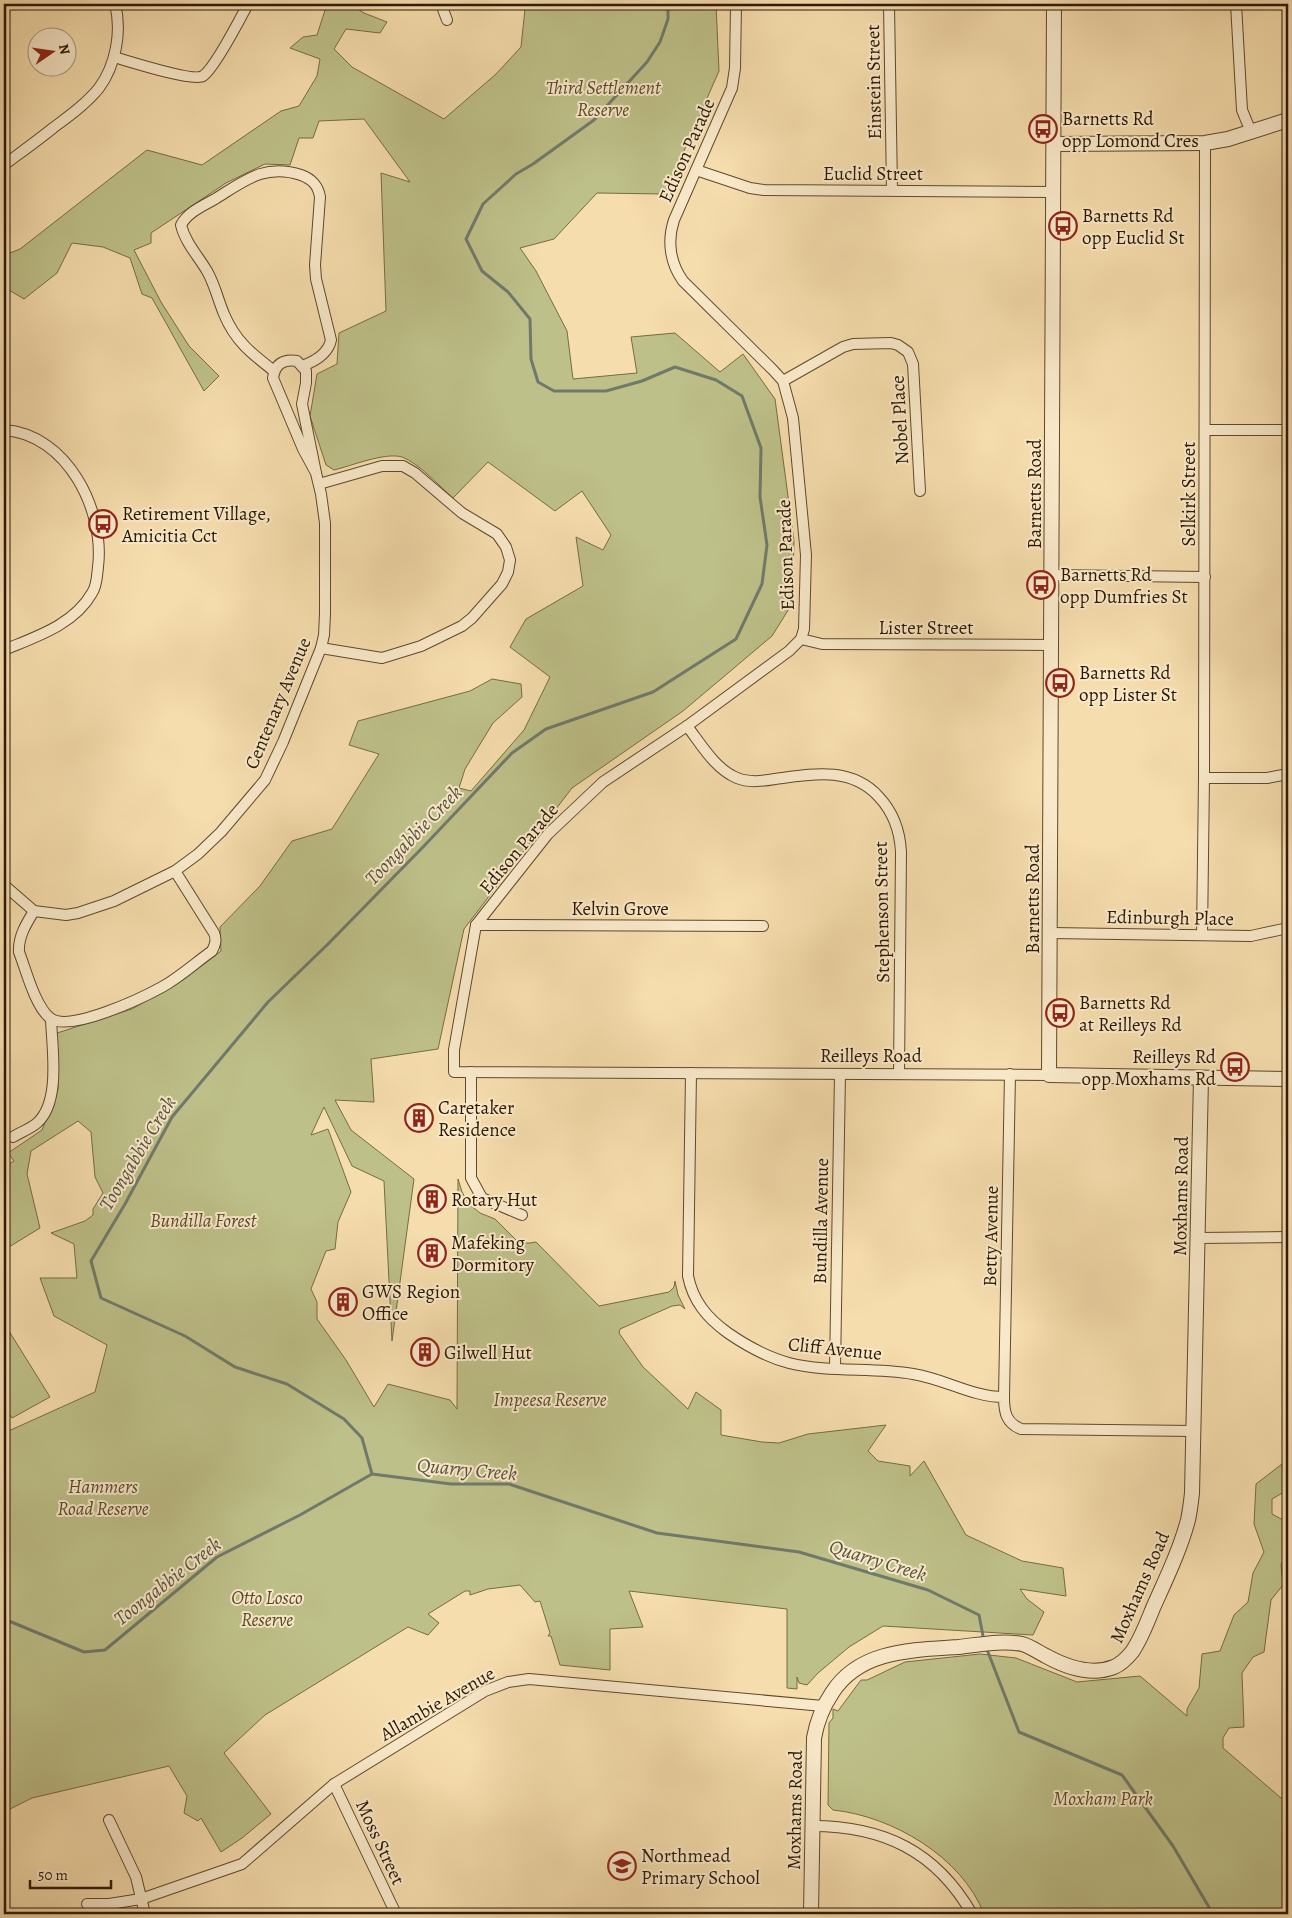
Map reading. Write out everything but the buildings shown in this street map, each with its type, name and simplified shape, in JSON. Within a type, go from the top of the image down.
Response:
[{"type":"street","points":[[4,165],[70,115],[92,95],[105,78],[114,57],[118,29],[114,4]]},
{"type":"street","points":[[114,57],[198,78],[203,76],[214,64],[248,4]]},
{"type":"street","points":[[441,4],[447,20]]},
{"type":"street","name":"Edison Parade","points":[[454,1072],[454,1050],[476,925],[548,834],[603,782],[687,726],[789,651],[801,638],[805,623],[806,543],[792,411],[783,381],[686,284],[676,270],[670,249],[672,227],[730,94],[735,68],[736,4]]},
{"type":"street","name":"Einstein Street","points":[[889,4],[892,190]]},
{"type":"street","name":"Barnetts Road","points":[[1049,1075],[1054,4]]},
{"type":"street","points":[[1236,4],[1242,110],[1251,132]]},
{"type":"street","points":[[1054,144],[1206,143],[1251,132],[1288,120]]},
{"type":"street","name":"Selkirk Street","points":[[1202,935],[1206,143]]},
{"type":"street","name":"Euclid Street","points":[[696,170],[757,190],[1054,192]]},
{"type":"street","points":[[268,171],[294,173],[309,178],[317,186],[320,197],[315,265],[331,340],[324,354],[313,362],[302,366],[297,361],[282,362],[274,371],[252,354],[236,337],[224,314],[208,273],[184,236],[181,225],[197,209],[249,177],[268,171]]},
{"type":"street","name":"Nobel Place","points":[[783,381],[847,346],[891,343],[910,346],[913,364],[920,491]]},
{"type":"street","name":"Centenary Avenue","points":[[34,911],[56,915],[78,913],[114,901],[175,871],[198,854],[221,832],[265,780],[284,742],[321,648],[324,635],[324,509],[302,404],[306,375],[302,366]]},
{"type":"street","name":"Centenary Avenue","points":[[274,371],[275,384],[303,449],[316,473]]},
{"type":"street","points":[[4,430],[22,433],[42,441],[57,454],[73,474],[84,490],[92,513],[98,539],[99,560],[93,592],[82,607],[50,632],[4,650]]},
{"type":"street","points":[[1205,430],[1288,430]]},
{"type":"street","points":[[319,484],[382,466],[403,466],[415,473],[462,512],[497,534],[506,547],[510,560],[508,572],[502,584],[472,618],[454,630],[422,646],[382,658],[321,648]]},
{"type":"street","points":[[1052,576],[1205,578]]},
{"type":"street","name":"Lister Street","points":[[801,638],[822,644],[1052,645]]},
{"type":"street","name":"Stephenson Street","points":[[687,726],[714,759],[736,778],[753,781],[816,774],[840,775],[867,786],[883,801],[888,809],[898,833],[901,852],[899,1074]]},
{"type":"street","points":[[1204,778],[1267,778],[1288,774]]},
{"type":"street","points":[[4,885],[34,911],[25,927],[19,944],[19,952],[40,1005],[51,1019],[58,1022],[96,1016],[129,1003],[174,980],[212,951],[216,938],[214,933],[175,871]]},
{"type":"street","name":"Kelvin Grove","points":[[476,925],[763,926]]},
{"type":"street","name":"Edinburgh Place","points":[[1051,933],[1251,936],[1288,928]]},
{"type":"street","points":[[13,1136],[37,1122],[45,1113],[50,1101],[53,1076],[51,1019]]},
{"type":"street","name":"Reilleys Road","points":[[454,1072],[1010,1074],[1288,1079]]},
{"type":"street","points":[[472,1072],[471,1178],[482,1198],[522,1215]]},
{"type":"street","name":"Cliff Avenue","points":[[690,1073],[688,1276],[694,1296],[712,1320],[756,1351],[789,1363],[911,1373],[981,1396],[1004,1397]]},
{"type":"street","name":"Bundilla Avenue","points":[[835,1368],[840,1074]]},
{"type":"street","name":"Betty Avenue","points":[[1004,1397],[1010,1074]]},
{"type":"street","name":"Moxhams Road","points":[[811,1914],[814,1738],[818,1718],[823,1706],[841,1680],[857,1666],[904,1651],[1008,1643],[1028,1646],[1060,1664],[1083,1670],[1110,1668],[1126,1658],[1141,1635],[1179,1547],[1188,1519],[1193,1483],[1201,1078]]},
{"type":"street","points":[[1198,1238],[1288,1237]]},
{"type":"street","points":[[1004,1397],[1007,1417],[1011,1423],[1021,1429],[1194,1431]]},
{"type":"street","name":"Allambie Avenue","points":[[87,1904],[109,1904],[141,1899],[242,1864],[334,1784],[485,1691],[508,1682],[528,1679],[823,1706]]},
{"type":"street","name":"Moss Street","points":[[334,1784],[396,1914]]},
{"type":"street","points":[[109,1820],[136,1877],[145,1914]]},
{"type":"street","points":[[812,1826],[849,1828],[875,1834],[905,1846],[939,1870],[958,1892],[972,1914]]},
{"type":"green space","points":[[327,4],[350,4],[364,13],[387,22],[380,33],[346,29],[334,49],[352,67],[444,119],[496,74],[521,47],[525,9],[522,4],[716,4],[719,71],[665,194],[597,193],[554,239],[520,248],[536,271],[567,331],[573,379],[637,373],[631,337],[675,333],[720,372],[743,354],[775,399],[794,541],[792,604],[772,636],[683,711],[572,788],[464,929],[438,1049],[371,1059],[374,1102],[335,1100],[351,1130],[414,1179],[392,1341],[384,1181],[352,1166],[324,1107],[311,1135],[328,1129],[351,1192],[338,1222],[335,1249],[326,1251],[311,1289],[317,1302],[317,1319],[346,1360],[374,1407],[388,1384],[450,1400],[457,1409],[458,1179],[462,1192],[469,1204],[480,1213],[495,1219],[519,1243],[536,1242],[599,1306],[669,1292],[674,1287],[675,1281],[678,1295],[685,1309],[680,1305],[672,1306],[620,1329],[619,1333],[643,1367],[688,1409],[696,1392],[721,1410],[721,1435],[779,1443],[808,1434],[886,1425],[868,1451],[878,1461],[910,1466],[910,1476],[924,1461],[966,1535],[1022,1561],[1063,1568],[1066,1596],[1020,1589],[1027,1599],[1044,1612],[1033,1635],[883,1626],[849,1647],[818,1673],[807,1685],[799,1683],[797,1677],[797,1689],[787,1688],[787,1609],[629,1591],[643,1627],[610,1629],[610,1670],[560,1665],[551,1636],[548,1636],[550,1633],[540,1601],[535,1602],[520,1585],[488,1589],[470,1595],[470,1591],[465,1591],[428,1614],[439,1623],[428,1635],[408,1627],[265,1715],[224,1753],[271,1814],[242,1838],[221,1852],[201,1818],[198,1821],[184,1813],[187,1796],[169,1766],[32,1798],[4,1812],[4,1433],[95,1392],[107,1345],[54,1316],[40,1278],[77,1278],[74,1244],[51,1233],[85,1221],[93,1215],[93,1209],[103,1193],[95,1177],[91,1132],[78,1121],[31,1151],[27,1174],[40,1228],[4,1250],[4,1167],[14,1161],[8,1153],[42,1130],[58,1089],[57,1033],[132,1009],[183,980],[221,951],[220,927],[260,886],[292,841],[332,829],[379,754],[349,745],[358,721],[470,691],[492,679],[521,684],[522,697],[493,723],[465,769],[459,788],[471,791],[524,730],[550,677],[510,647],[526,619],[583,586],[576,537],[603,550],[611,535],[582,491],[555,511],[488,462],[453,498],[422,470],[402,457],[387,456],[334,470],[326,465],[310,416],[317,374],[337,364],[339,333],[386,311],[381,173],[410,182],[364,119],[319,121],[313,138],[299,138],[290,165],[265,164],[226,183],[151,233],[151,243],[134,250],[161,302],[189,346],[219,376],[204,391],[152,298],[142,294],[130,258],[103,247],[72,243],[57,273],[24,299],[4,287],[4,247],[10,253],[20,249],[147,150],[202,165],[281,111],[299,106],[317,76],[320,59],[290,48],[303,37],[317,35]]},
{"type":"green space","points":[[4,1323],[50,1397],[12,1418],[4,1406]]},
{"type":"green space","name":"Moxham Park","points":[[1282,1464],[1284,1492],[1272,1499],[1272,1514],[1285,1521],[1288,1533],[1289,1544],[1287,1554],[1281,1564],[1283,1585],[1271,1600],[1264,1652],[1253,1657],[1242,1673],[1244,1727],[1229,1728],[1223,1738],[1223,1748],[1281,1798],[1288,1798],[1288,1914],[984,1914],[974,1893],[959,1875],[942,1858],[922,1843],[878,1821],[856,1814],[833,1810],[828,1805],[829,1723],[833,1718],[833,1709],[838,1711],[861,1680],[867,1680],[905,1662],[980,1654],[1016,1658],[1077,1682],[1140,1676],[1187,1716],[1187,1709],[1199,1688],[1202,1654],[1220,1651],[1234,1615],[1248,1602],[1253,1573],[1264,1552],[1254,1524],[1256,1484]]},
{"type":"waterway","name":"Toongabbie Creek","points":[[372,1474],[362,1438],[344,1419],[287,1384],[235,1367],[185,1336],[101,1298],[91,1261],[125,1204],[172,1117],[268,1002],[328,944],[512,753],[546,729],[653,692],[736,639],[762,584],[767,545],[760,497],[761,448],[742,396],[716,380],[675,367],[642,381],[606,391],[554,391],[538,382],[531,359],[530,319],[508,292],[482,271],[466,239],[483,204],[516,174],[594,120],[647,62],[660,42],[668,19],[668,4]]},
{"type":"waterway","name":"Quarry Creek","points":[[372,1474],[451,1484],[509,1484],[657,1533],[799,1552],[928,1590],[979,1615],[984,1641]]},
{"type":"waterway","name":"Toongabbie Creek","points":[[4,1619],[84,1652],[105,1650],[217,1557],[300,1515],[372,1474]]},
{"type":"waterway","name":"Quarry Creek","points":[[986,1647],[1019,1732],[1122,1775],[1173,1846],[1213,1914]]},
{"type":"place","name":"Barnetts Rd opp Lomond Cres","points":[[1043,129]]},
{"type":"place","name":"Barnetts Rd opp Euclid St","points":[[1063,226]]},
{"type":"place","name":"Retirement Village, Amicitia Cct","points":[[103,524]]},
{"type":"place","name":"Barnetts Rd opp Dumfries St","points":[[1041,585]]},
{"type":"place","name":"Barnetts Rd opp Lister St","points":[[1060,683]]},
{"type":"place","name":"Barnetts Rd at Reilleys Rd","points":[[1060,1013]]},
{"type":"place","name":"Reilleys Rd opp Moxhams Rd","points":[[1235,1067]]},
{"type":"place","name":"Caretaker Residence","points":[[419,1118]]},
{"type":"place","name":"Rotary Hut","points":[[432,1199]]},
{"type":"place","name":"Mafeking Dormitory","points":[[432,1253]]},
{"type":"place","name":"GWS Region Office","points":[[343,1302]]},
{"type":"place","name":"Gilwell Hut","points":[[425,1352]]},
{"type":"place","name":"Northmead Primary School","points":[[622,1866]]},
{"type":"park label","name":"Third Settlement Reserve","points":[[603,98]]},
{"type":"park label","name":"Bundilla Forest","points":[[203,1220]]},
{"type":"park label","name":"Impeesa Reserve","points":[[550,1399]]},
{"type":"park label","name":"Hammers Road Reserve","points":[[103,1497]]},
{"type":"park label","name":"Otto Losco Reserve","points":[[267,1608]]}]
